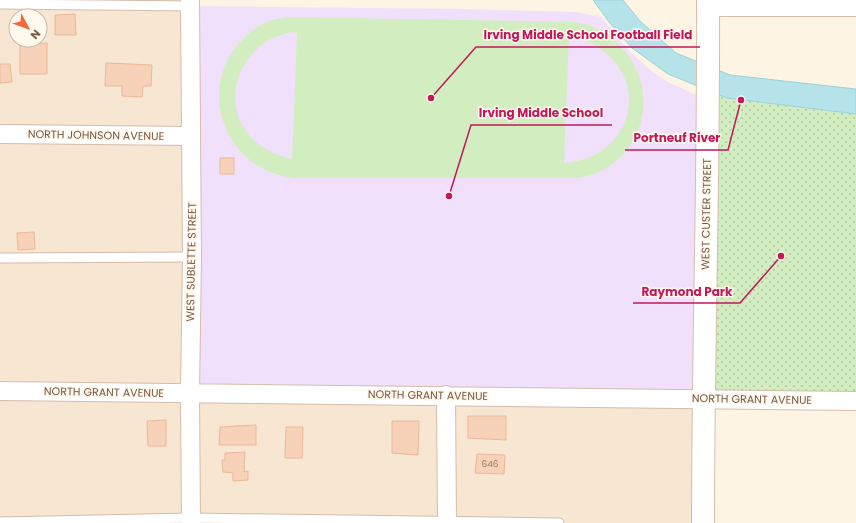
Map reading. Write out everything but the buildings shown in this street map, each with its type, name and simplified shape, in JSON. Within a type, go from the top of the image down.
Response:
[{"type":"street","name":"WEST SUBLETTE STREET","points":[[190,3],[192,257],[190,393],[191,520]]},
{"type":"street","points":[[708,4],[856,7]]},
{"type":"street","name":"WEST CUSTER STREET","points":[[702,523],[708,114],[708,4]]},
{"type":"street","name":"NORTH JOHNSON AVENUE","points":[[0,134],[191,136]]},
{"type":"street","name":"NORTH GRANT AVENUE","points":[[0,391],[703,398],[856,401]]},
{"type":"street","points":[[446,395],[447,522]]},
{"type":"lane","points":[[0,4],[190,3]]},
{"type":"lane","points":[[0,258],[192,257]]},
{"type":"lane","points":[[0,522],[191,520],[559,523]]},
{"type":"shaded area","points":[[0,0],[190,0],[703,397],[703,523],[0,523]]},
{"type":"shaded area","points":[[190,6],[466,9],[576,12],[601,17],[629,51],[654,73],[668,82],[708,100],[703,398],[190,393]]},
{"type":"green space","points":[[287,17],[575,22],[589,25],[612,38],[634,64],[641,81],[644,99],[642,117],[637,134],[627,150],[614,163],[597,173],[579,178],[293,178],[269,172],[249,160],[234,143],[224,123],[219,102],[221,79],[229,58],[247,35],[264,23]],"holes":[[[292,32],[297,33],[292,159],[272,152],[253,139],[244,128],[238,116],[236,104],[238,79],[250,57],[269,40]],[[569,37],[581,39],[591,43],[615,62],[625,79],[629,98],[627,117],[618,134],[605,148],[587,158],[564,163]]]},
{"type":"green space","points":[[708,86],[856,112],[856,401],[703,398]]},
{"type":"water","points":[[593,0],[623,0],[640,21],[676,53],[730,75],[856,89],[856,114],[727,98],[668,74],[632,48],[609,22]]},
{"type":"place","name":"Irving Middle School Football Field","points":[[431,98]]},
{"type":"place","name":"Portneuf River","points":[[741,100]]},
{"type":"place","name":"Irving Middle School","points":[[449,196]]},
{"type":"place","name":"Raymond Park","points":[[781,256]]}]
